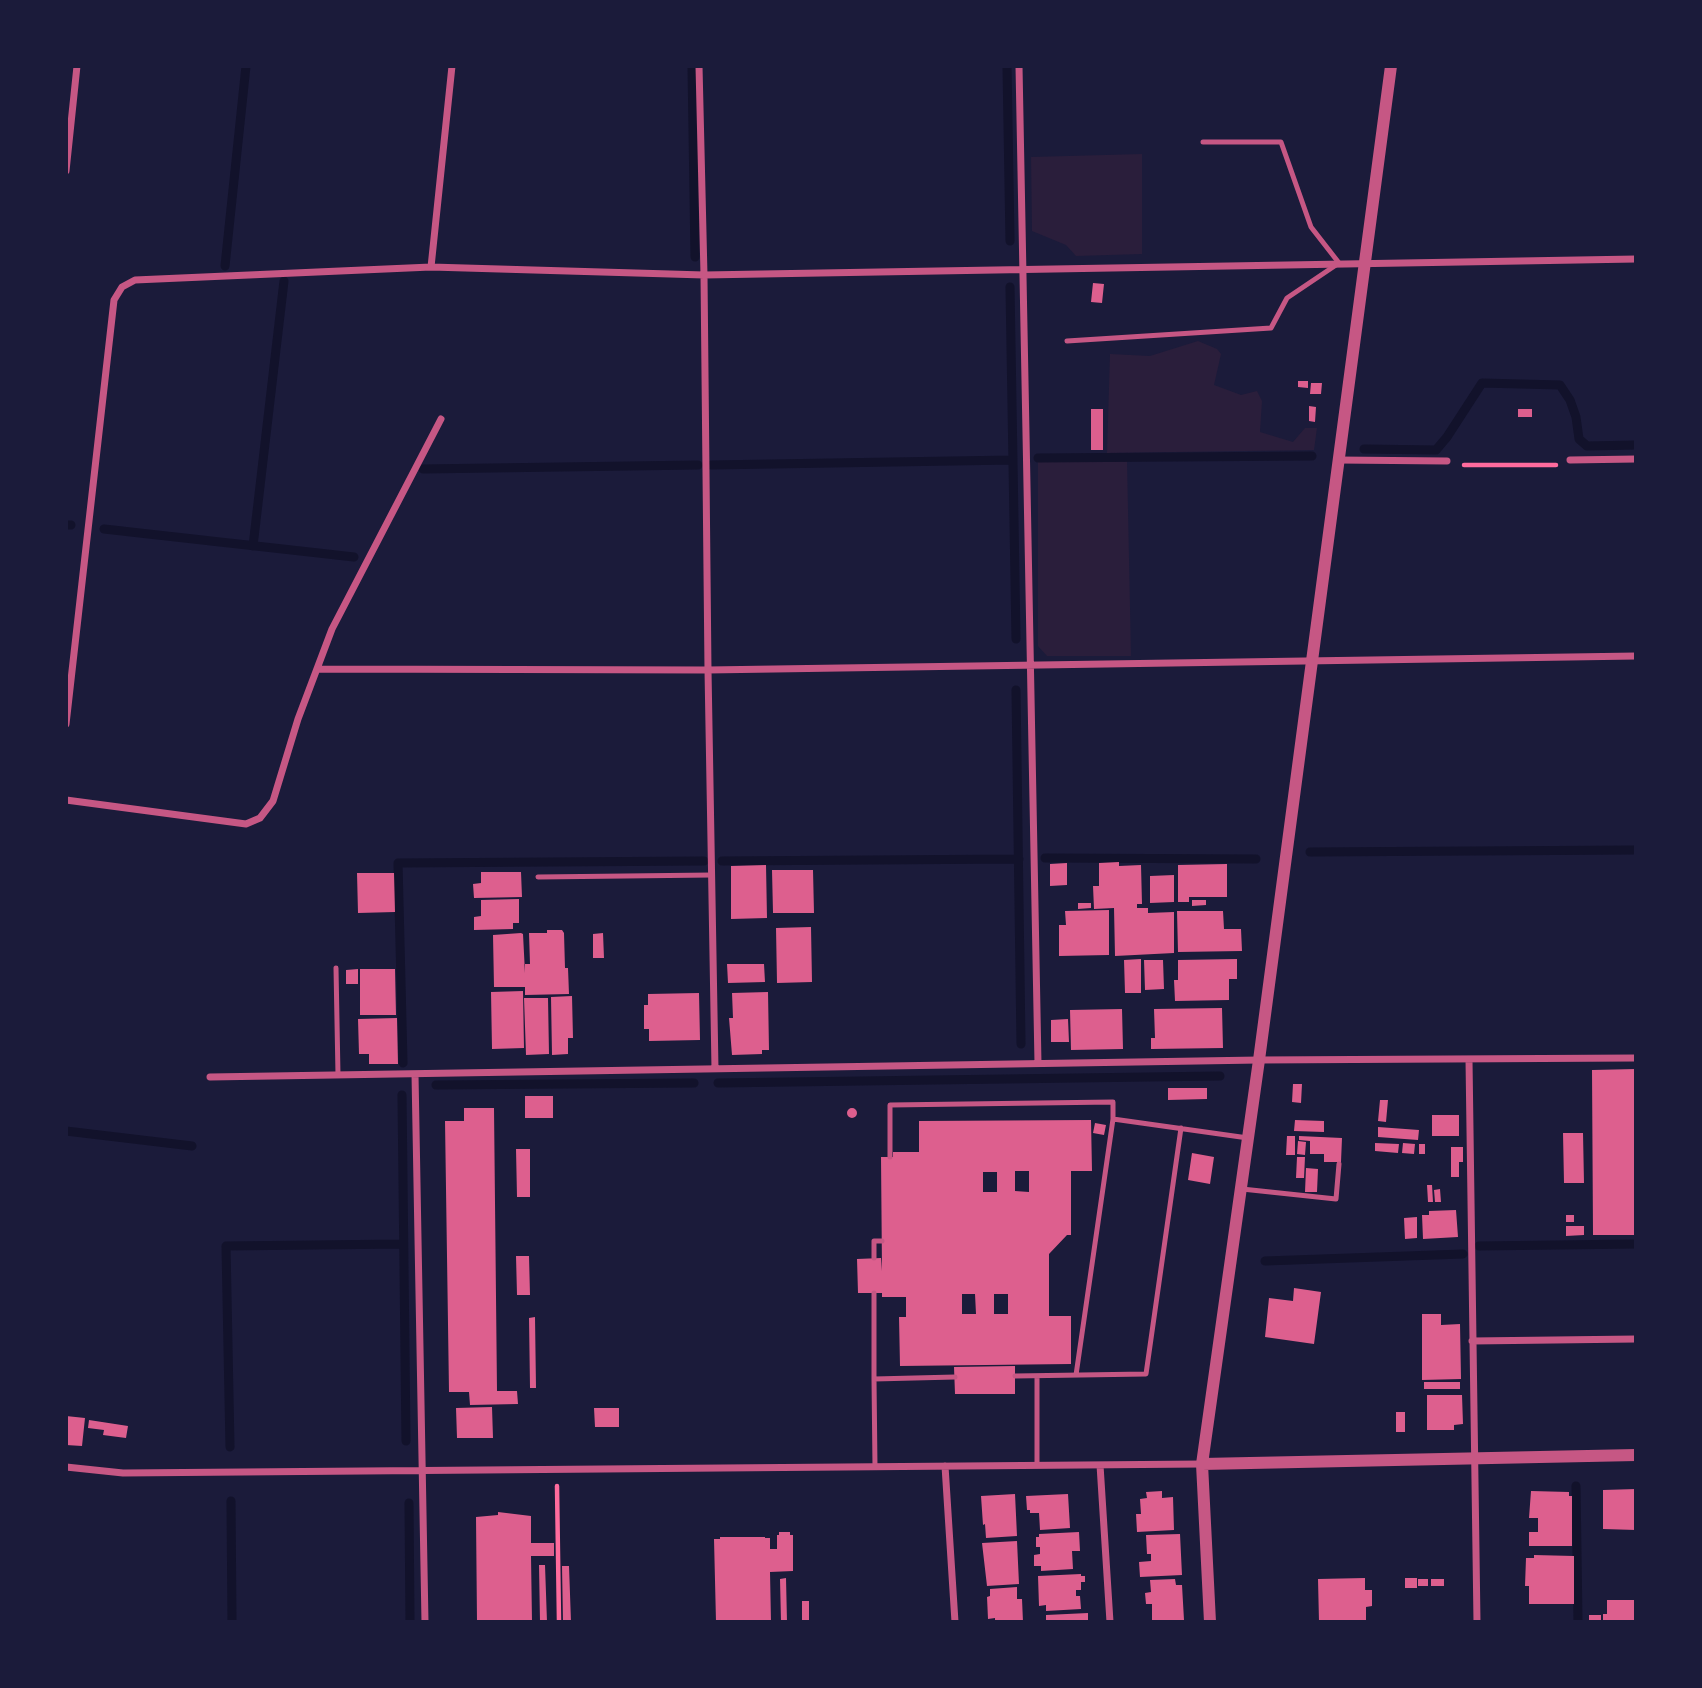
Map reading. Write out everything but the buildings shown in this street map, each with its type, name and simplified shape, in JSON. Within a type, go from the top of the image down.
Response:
[{"type":"street","points":[[66,171],[77,66]]},
{"type":"street","points":[[432,267],[453,66]]},
{"type":"street","points":[[699,66],[715,1069]]},
{"type":"street","points":[[1019,66],[1038,1063]]},
{"type":"street","points":[[1210,1622],[1202,1464],[1259,1060],[1391,66]]},
{"type":"street","points":[[66,724],[114,300],[122,287],[135,280],[432,267],[704,275],[1636,260]]},
{"type":"street","points":[[66,800],[246,824],[260,818],[273,801],[298,719],[332,629],[441,419]]},
{"type":"street","points":[[1570,460],[1636,459]]},
{"type":"street","points":[[1337,460],[1447,461]]},
{"type":"street","points":[[318,669],[708,670],[1636,656]]},
{"type":"street","points":[[211,1077],[1259,1060],[1636,1058]]},
{"type":"street","points":[[1469,1060],[1477,1622]]},
{"type":"street","points":[[415,1074],[425,1622]]},
{"type":"street","points":[[1472,1341],[1636,1339]]},
{"type":"street","points":[[66,1467],[123,1473],[423,1471],[1202,1464],[1636,1455]]},
{"type":"street","points":[[1100,1465],[1110,1622]]},
{"type":"street","points":[[945,1466],[955,1622]]},
{"type":"lane","points":[[1066,341],[1271,328],[1287,298],[1339,263],[1311,227],[1282,142],[1203,142]]},
{"type":"lane","points":[[538,877],[712,875]]},
{"type":"lane","points":[[336,968],[338,1075]]},
{"type":"lane","points":[[890,1157],[890,1105],[1113,1102],[1113,1119],[1076,1375]]},
{"type":"lane","points":[[1113,1119],[1248,1138]]},
{"type":"lane","points":[[1015,1376],[1146,1374],[1181,1128]]},
{"type":"lane","points":[[1241,1189],[1336,1199],[1339,1164]]},
{"type":"lane","points":[[874,1258],[874,1241],[882,1241]]},
{"type":"lane","points":[[874,1293],[875,1467]]},
{"type":"lane","points":[[1037,1376],[1037,1465]]},
{"type":"lane","points":[[874,1379],[955,1377]]},
{"type":"path","points":[[1447,461],[1449,464],[1564,465],[1570,460]]},
{"type":"path","points":[[556,1469],[559,1622]]},
{"type":"shaded area","points":[[1142,154],[1142,254],[1076,256],[1066,245],[1032,231],[1031,157]]},
{"type":"shaded area","points":[[1198,341],[1217,349],[1221,354],[1214,385],[1241,395],[1257,391],[1262,401],[1260,432],[1293,442],[1305,428],[1317,428],[1314,450],[1107,453],[1110,354],[1150,356]]},
{"type":"shaded area","points":[[1127,460],[1131,656],[1047,656],[1038,646],[1038,461]]},
{"type":"waterway","points":[[225,266],[246,66]]},
{"type":"waterway","points":[[692,66],[695,257]]},
{"type":"waterway","points":[[1007,66],[1010,241]]},
{"type":"waterway","points":[[253,546],[284,281]]},
{"type":"waterway","points":[[1010,287],[1016,639]]},
{"type":"waterway","points":[[1364,449],[1436,450],[1482,383],[1560,385],[1570,400],[1576,417],[1579,439],[1587,446],[1636,445]]},
{"type":"waterway","points":[[1038,458],[1312,456]]},
{"type":"waterway","points":[[711,465],[1013,460]]},
{"type":"waterway","points":[[423,469],[698,465]]},
{"type":"waterway","points":[[66,525],[71,525]]},
{"type":"waterway","points":[[104,529],[354,557]]},
{"type":"waterway","points":[[1016,690],[1021,1044]]},
{"type":"waterway","points":[[1310,852],[1636,850]]},
{"type":"waterway","points":[[1045,858],[1256,859]]},
{"type":"waterway","points":[[722,861],[1019,859]]},
{"type":"waterway","points":[[403,1063],[398,863],[704,861]]},
{"type":"waterway","points":[[718,1083],[1220,1076]]},
{"type":"waterway","points":[[436,1085],[694,1083]]},
{"type":"waterway","points":[[402,1095],[406,1441]]},
{"type":"waterway","points":[[66,1131],[192,1146]]},
{"type":"waterway","points":[[230,1447],[226,1246],[402,1244]]},
{"type":"waterway","points":[[1479,1246],[1636,1244]]},
{"type":"waterway","points":[[1265,1261],[1463,1254]]},
{"type":"waterway","points":[[1576,1486],[1578,1622]]},
{"type":"waterway","points":[[231,1501],[232,1622]]},
{"type":"waterway","points":[[409,1503],[410,1622]]}]
